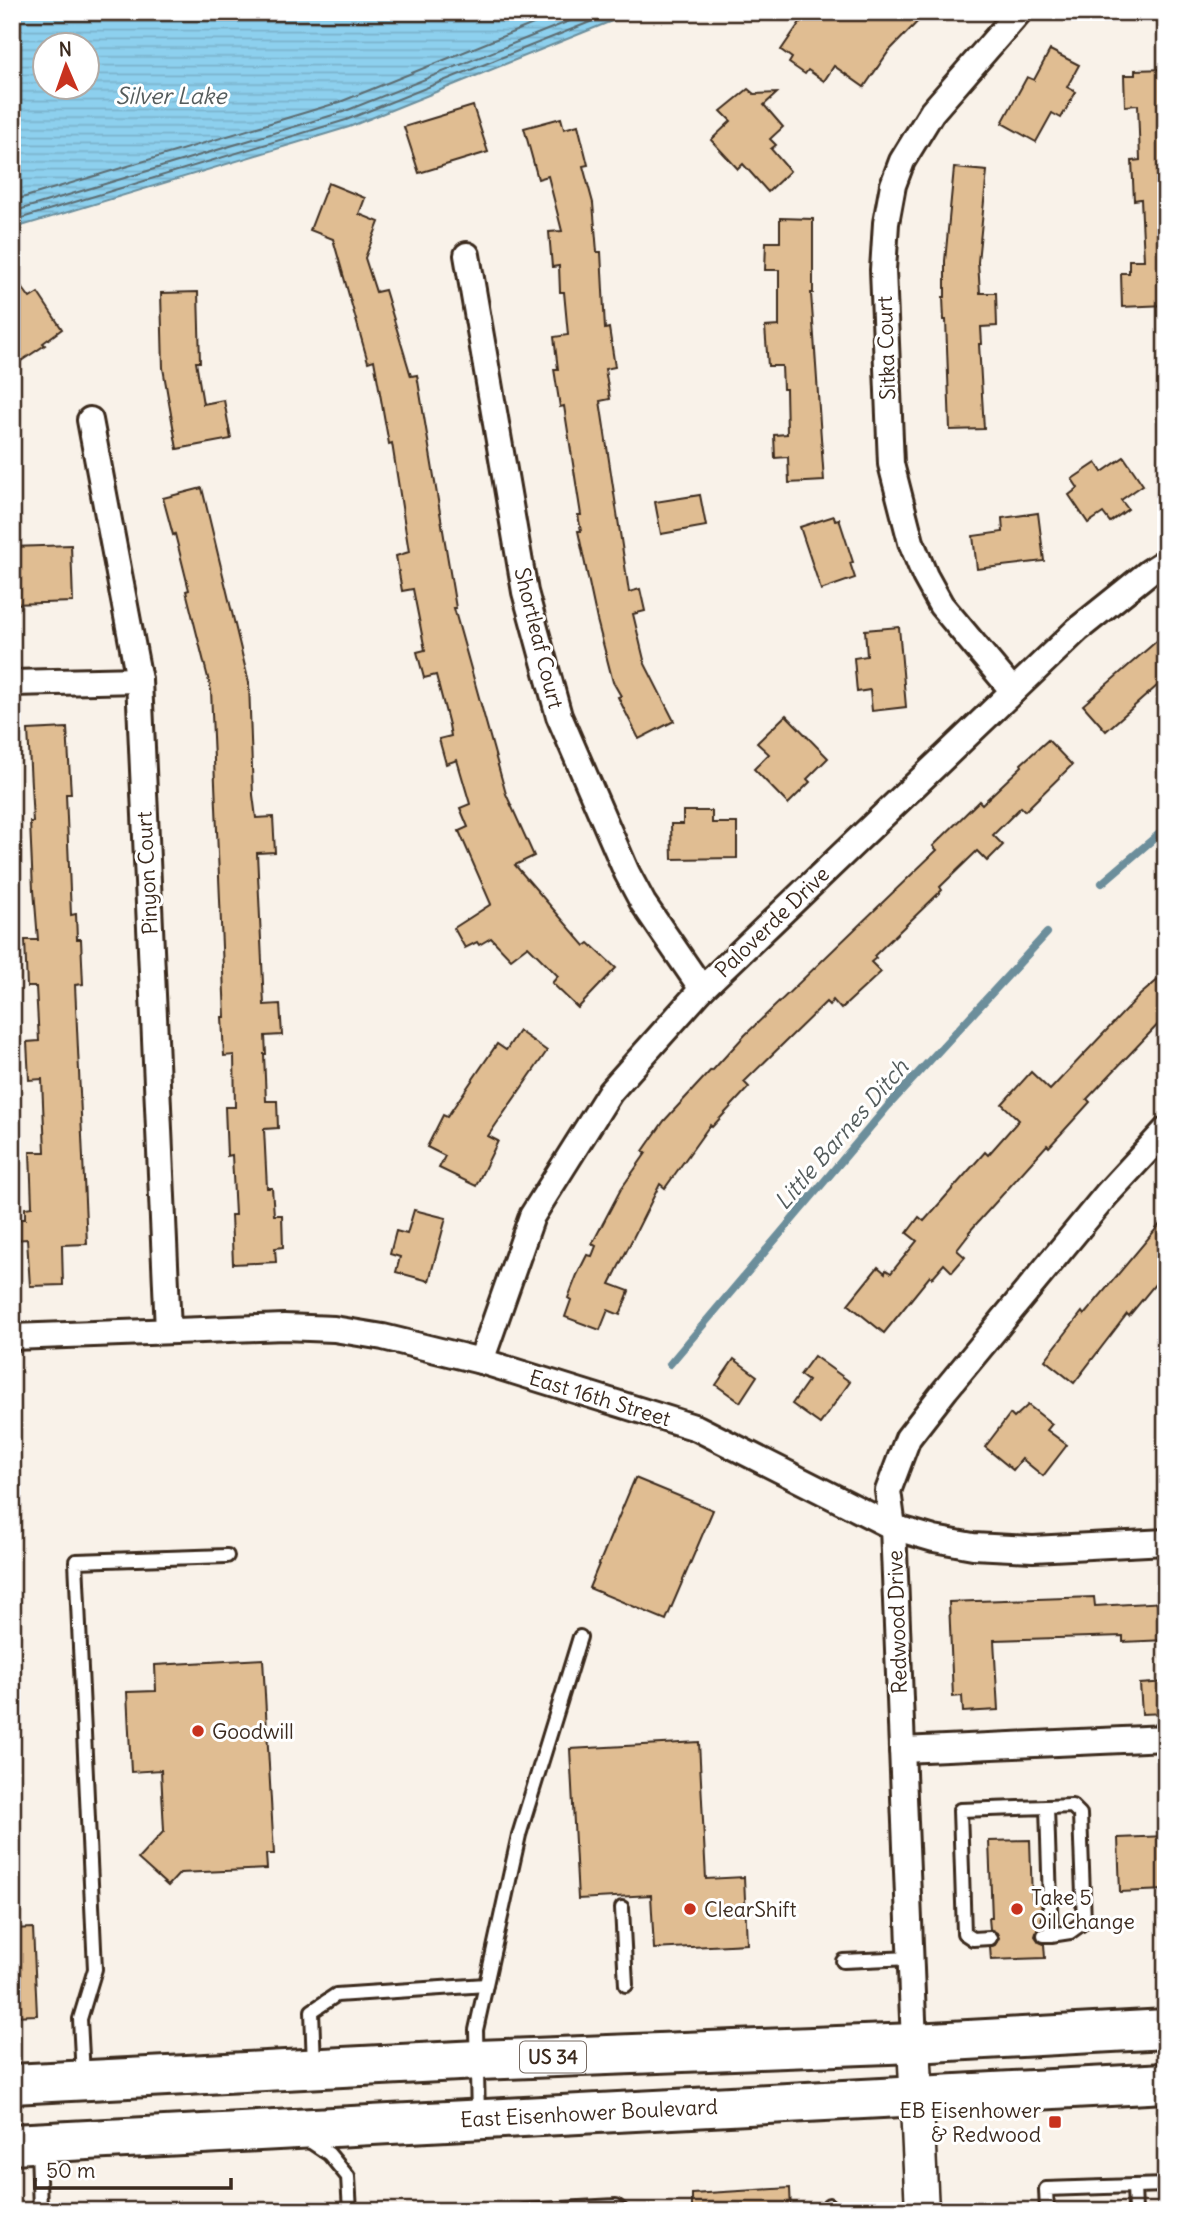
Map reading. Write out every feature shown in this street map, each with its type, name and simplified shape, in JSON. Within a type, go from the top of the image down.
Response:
[{"type":"highway","name":"US 34","points":[[12,2084],[1166,2029]]},
{"type":"highway","name":"East Eisenhower Boulevard","points":[[25,2143],[1166,2082]]},
{"type":"street","name":"Sitka Court","points":[[1013,691],[941,605],[925,576],[907,531],[891,464],[883,270],[886,223],[902,161],[932,112],[1019,12]]},
{"type":"street","name":"Shortleaf Court","points":[[467,255],[525,593],[559,716],[627,873],[643,903],[702,989]]},
{"type":"street","name":"Pinyon Court","points":[[90,420],[139,680],[168,1331]]},
{"type":"street","name":"Paloverde Drive","points":[[481,1361],[532,1216],[610,1091],[702,989],[1078,629],[1166,561]]},
{"type":"street","points":[[12,683],[139,680]]},
{"type":"street","name":"Redwood Drive","points":[[922,2211],[893,1527],[888,1490],[908,1438],[1107,1194],[1166,1130]]},
{"type":"street","name":"East 16th Street","points":[[12,1336],[284,1327],[334,1329],[383,1337],[481,1361],[697,1428],[893,1527],[934,1539],[973,1546],[1034,1549],[1166,1542]]},
{"type":"street","points":[[902,1751],[1166,1738]]},
{"type":"lane","points":[[83,2080],[80,2020],[94,1969],[76,1561],[227,1556]]},
{"type":"lane","points":[[478,2119],[476,2030],[519,1835],[580,1636]]},
{"type":"lane","points":[[990,1938],[973,1939],[964,1933],[960,1810],[1072,1806],[1080,1814],[1084,1922],[1070,1932],[1048,1935],[1047,1807]]},
{"type":"lane","points":[[622,1908],[626,1985]]},
{"type":"lane","points":[[843,1961],[911,1958]]},
{"type":"lane","points":[[314,2068],[312,2011],[336,1995],[486,1985]]},
{"type":"lane","points":[[293,2129],[329,2154],[348,2177],[350,2211]]},
{"type":"lane","points":[[25,2143],[40,2211]]},
{"type":"lane","points":[[1046,2211],[1046,2189],[1166,2185]]},
{"type":"lane","points":[[1134,2186],[1135,2211]]},
{"type":"lane","points":[[524,2211],[616,2206],[622,2211]]},
{"type":"water","name":"Silver Lake","points":[[12,12],[634,12],[349,127],[12,229]]},
{"type":"building","points":[[807,12],[927,12],[889,51],[864,87],[834,66],[824,81],[808,70],[805,74],[789,63],[792,58],[781,50]]},
{"type":"building","points":[[1050,50],[1079,65],[1067,87],[1076,92],[1061,118],[1052,113],[1036,142],[1002,123],[1027,77],[1034,80]]},
{"type":"building","points":[[1166,69],[1166,305],[1122,307],[1121,273],[1129,273],[1129,260],[1144,260],[1141,199],[1134,200],[1132,161],[1140,160],[1138,105],[1125,106],[1124,75],[1135,75],[1135,70]]},
{"type":"building","points":[[748,89],[754,94],[777,93],[764,105],[783,127],[770,139],[776,145],[771,149],[790,171],[768,192],[743,164],[738,169],[711,140],[731,121],[721,111]]},
{"type":"building","points":[[473,106],[488,152],[419,173],[404,127]]},
{"type":"building","points":[[561,118],[564,129],[578,125],[588,165],[583,166],[593,203],[597,252],[601,252],[605,329],[609,328],[615,367],[605,369],[610,399],[600,401],[629,592],[640,589],[645,611],[633,614],[645,664],[674,721],[639,739],[618,697],[621,696],[613,682],[597,620],[578,531],[581,531],[578,515],[581,515],[564,406],[560,407],[554,369],[558,369],[554,337],[568,335],[564,292],[560,292],[559,266],[552,267],[549,232],[562,231],[548,176],[538,179],[524,128]]},
{"type":"building","points":[[954,168],[987,171],[978,262],[980,293],[996,293],[997,326],[981,327],[982,344],[979,344],[984,429],[950,430],[943,297]]},
{"type":"building","points":[[328,183],[365,198],[359,214],[379,222],[365,258],[376,292],[385,290],[411,376],[417,375],[454,608],[506,794],[534,856],[515,865],[585,946],[589,943],[616,968],[578,1008],[552,983],[558,976],[528,946],[511,959],[491,938],[479,945],[477,942],[465,948],[454,928],[491,904],[459,831],[468,827],[460,808],[470,804],[457,760],[446,764],[439,739],[451,736],[436,675],[424,678],[417,652],[425,650],[413,589],[402,591],[396,556],[409,552],[392,443],[389,444],[374,360],[368,362],[333,239],[310,230]]},
{"type":"building","points":[[780,218],[813,219],[811,293],[824,481],[789,483],[788,457],[775,458],[774,435],[787,434],[786,389],[783,389],[782,366],[768,366],[765,327],[779,326],[779,270],[765,270],[766,242],[780,242]]},
{"type":"building","points":[[12,274],[30,298],[38,293],[62,329],[43,343],[45,345],[12,367]]},
{"type":"building","points":[[198,292],[200,362],[196,362],[203,404],[224,400],[231,439],[177,449],[163,368],[161,293]]},
{"type":"building","points":[[1124,457],[1143,485],[1121,500],[1128,509],[1110,522],[1103,513],[1088,523],[1069,495],[1078,488],[1072,479],[1096,463],[1102,472]]},
{"type":"building","points":[[202,488],[249,683],[256,818],[273,817],[275,852],[257,853],[264,1005],[280,1004],[282,1035],[265,1036],[264,1054],[266,1101],[277,1101],[278,1128],[264,1129],[267,1188],[272,1188],[274,1215],[282,1215],[283,1247],[275,1248],[276,1262],[233,1264],[231,1215],[235,1215],[232,1155],[227,1156],[225,1107],[235,1107],[234,1055],[224,1056],[222,1017],[225,1017],[211,690],[175,534],[173,535],[163,498]]},
{"type":"building","points":[[700,495],[706,526],[661,534],[655,502]]},
{"type":"building","points":[[1038,513],[1044,561],[977,569],[973,536],[1003,532],[1002,518]]},
{"type":"building","points":[[834,516],[835,520],[839,519],[853,562],[850,563],[855,578],[821,590],[800,527]]},
{"type":"building","points":[[71,545],[73,602],[12,604],[12,547]]},
{"type":"building","points":[[899,627],[906,707],[872,711],[870,690],[857,692],[854,658],[867,656],[865,630]]},
{"type":"building","points":[[1166,633],[1166,678],[1106,731],[1083,705]]},
{"type":"building","points":[[786,715],[828,758],[807,779],[810,782],[788,804],[754,769],[769,754],[757,743]]},
{"type":"building","points":[[67,728],[71,794],[66,794],[71,915],[76,914],[77,939],[81,939],[83,984],[75,985],[87,1244],[62,1245],[63,1285],[30,1286],[27,1239],[13,1240],[12,1226],[12,1219],[25,1219],[25,1208],[32,1207],[30,1152],[45,1152],[42,1079],[29,1080],[27,1042],[39,1041],[36,987],[27,987],[25,940],[38,940],[33,890],[30,822],[33,822],[28,730]]},
{"type":"building","points":[[1048,740],[1072,765],[1025,811],[1021,807],[993,835],[1003,845],[987,861],[977,851],[940,887],[942,890],[874,956],[876,958],[871,962],[881,972],[841,1009],[833,1000],[829,1005],[826,1002],[744,1082],[749,1087],[712,1127],[710,1125],[665,1188],[660,1184],[610,1284],[629,1291],[620,1315],[608,1310],[600,1330],[565,1317],[571,1300],[568,1298],[577,1275],[587,1255],[592,1256],[596,1246],[592,1244],[621,1189],[646,1153],[643,1151],[664,1121],[745,1035],[937,850],[933,846],[979,801],[982,804]]},
{"type":"building","points":[[683,811],[712,811],[712,823],[737,823],[737,858],[672,859],[671,824],[683,824]]},
{"type":"building","points":[[1166,973],[1166,1016],[1087,1099],[1090,1102],[1049,1147],[1047,1145],[969,1232],[957,1250],[965,1257],[952,1272],[944,1264],[932,1278],[930,1276],[884,1333],[848,1304],[878,1267],[885,1273],[886,1270],[891,1273],[917,1241],[907,1233],[919,1217],[924,1221],[985,1152],[988,1155],[1019,1120],[1002,1104],[1031,1072],[1050,1090],[1140,995]]},
{"type":"building","points":[[519,1031],[547,1051],[488,1136],[498,1141],[476,1186],[439,1168],[445,1156],[427,1147],[443,1115],[447,1117],[497,1044],[506,1050]]},
{"type":"building","points":[[414,1210],[446,1218],[429,1281],[396,1272],[400,1257],[390,1254],[396,1231],[407,1234]]},
{"type":"building","points":[[1166,1217],[1166,1271],[1129,1316],[1127,1314],[1074,1383],[1045,1360],[1082,1312],[1084,1315]]},
{"type":"building","points":[[814,1356],[850,1382],[820,1424],[792,1404],[808,1381],[800,1375]]},
{"type":"building","points":[[734,1359],[757,1376],[740,1402],[716,1385]]},
{"type":"building","points":[[1028,1405],[1052,1424],[1047,1430],[1067,1445],[1043,1476],[1022,1459],[1013,1470],[985,1447],[1010,1414],[1014,1418]]},
{"type":"building","points":[[635,1478],[713,1510],[666,1620],[589,1588]]},
{"type":"building","points":[[1094,1597],[1095,1606],[1166,1602],[1166,1640],[1123,1642],[1123,1636],[994,1640],[998,1710],[963,1712],[962,1696],[953,1697],[949,1602]]},
{"type":"building","name":"Goodwill","points":[[263,1659],[274,1854],[266,1854],[267,1869],[180,1873],[168,1886],[138,1859],[164,1831],[161,1770],[131,1772],[127,1692],[156,1691],[155,1665]]},
{"type":"building","points":[[1166,1682],[1166,1713],[1142,1714],[1140,1684]]},
{"type":"building","points":[[699,1742],[706,1879],[744,1877],[747,1944],[654,1949],[651,1895],[578,1899],[570,1749]]},
{"type":"building","points":[[1166,1836],[1166,1890],[1120,1892],[1118,1838]]},
{"type":"building","name":"Take 5 Oil Change","points":[[1030,1840],[1032,1899],[1041,1899],[1042,1927],[1037,1930],[1035,1936],[1044,1944],[1045,1958],[991,1960],[990,1947],[995,1945],[999,1938],[997,1933],[990,1929],[989,1918],[992,1918],[989,1841]]},
{"type":"building","points":[[33,1928],[37,2015],[12,2016],[12,1929]]},
{"type":"building","points":[[790,2188],[791,2211],[692,2211],[692,2194]]},
{"type":"waterway","name":"Little Barnes Ditch","points":[[1102,883],[1166,828]]},
{"type":"waterway","name":"Little Barnes Ditch","points":[[670,1364],[888,1106],[1047,933]]},
{"type":"place","name":"Goodwill","points":[[198,1731]]},
{"type":"place","name":"ClearShift","points":[[690,1909]]},
{"type":"place","name":"Take 5 Oil Change","points":[[1017,1909]]},
{"type":"place","name":"EB Eisenhower & Redwood","points":[[1055,2122]]}]
